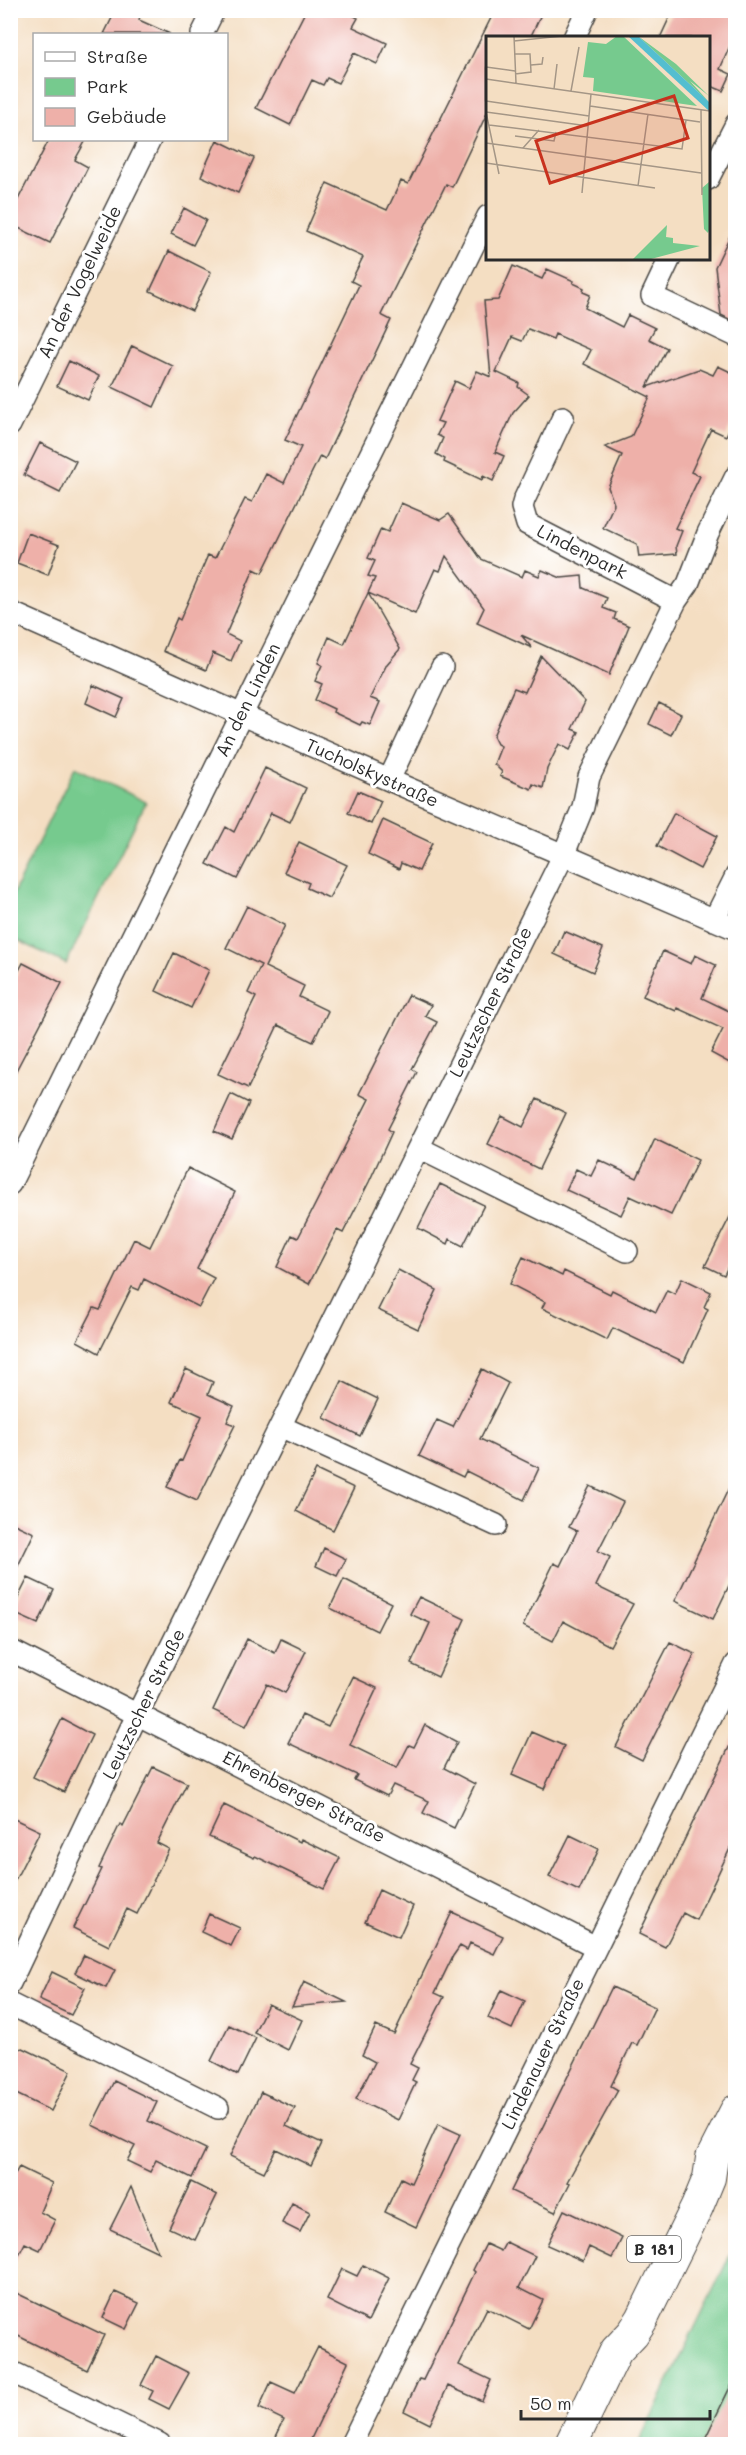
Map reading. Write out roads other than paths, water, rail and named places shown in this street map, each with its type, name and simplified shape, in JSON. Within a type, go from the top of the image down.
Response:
[{"type":"main road","name":"B 181","points":[[570,2445],[616,2351],[633,2333],[697,2207],[709,2178],[712,2158],[735,2111]]},
{"type":"street","points":[[202,33],[214,10]]},
{"type":"street","points":[[575,36],[587,10]]},
{"type":"street","points":[[710,175],[735,124]]},
{"type":"street","name":"An der Vogelweide","points":[[10,425],[150,141]]},
{"type":"street","name":"An den Linden","points":[[10,1184],[486,220]]},
{"type":"street","points":[[669,260],[652,296],[735,336]]},
{"type":"street","name":"Lindenpark","points":[[563,417],[524,500],[522,507],[527,524],[676,601]]},
{"type":"street","points":[[563,856],[583,807],[589,777],[676,601],[688,584],[708,533],[735,476]]},
{"type":"street","name":"Tucholskystraße","points":[[10,612],[240,715],[735,929]]},
{"type":"street","points":[[389,780],[442,667]]},
{"type":"street","name":"Leutzscher Straße","points":[[10,1983],[138,1713],[282,1427],[563,856]]},
{"type":"street","points":[[714,920],[735,876]]},
{"type":"street","points":[[418,1148],[627,1251]]},
{"type":"street","points":[[282,1427],[496,1525]]},
{"type":"street","name":"Ehrenberger Straße","points":[[10,1650],[596,1947]]},
{"type":"street","name":"Lindenauer Straße","points":[[351,2445],[735,1664]]},
{"type":"street","points":[[10,2004],[218,2108]]},
{"type":"street","points":[[10,2371],[160,2445]]}]
